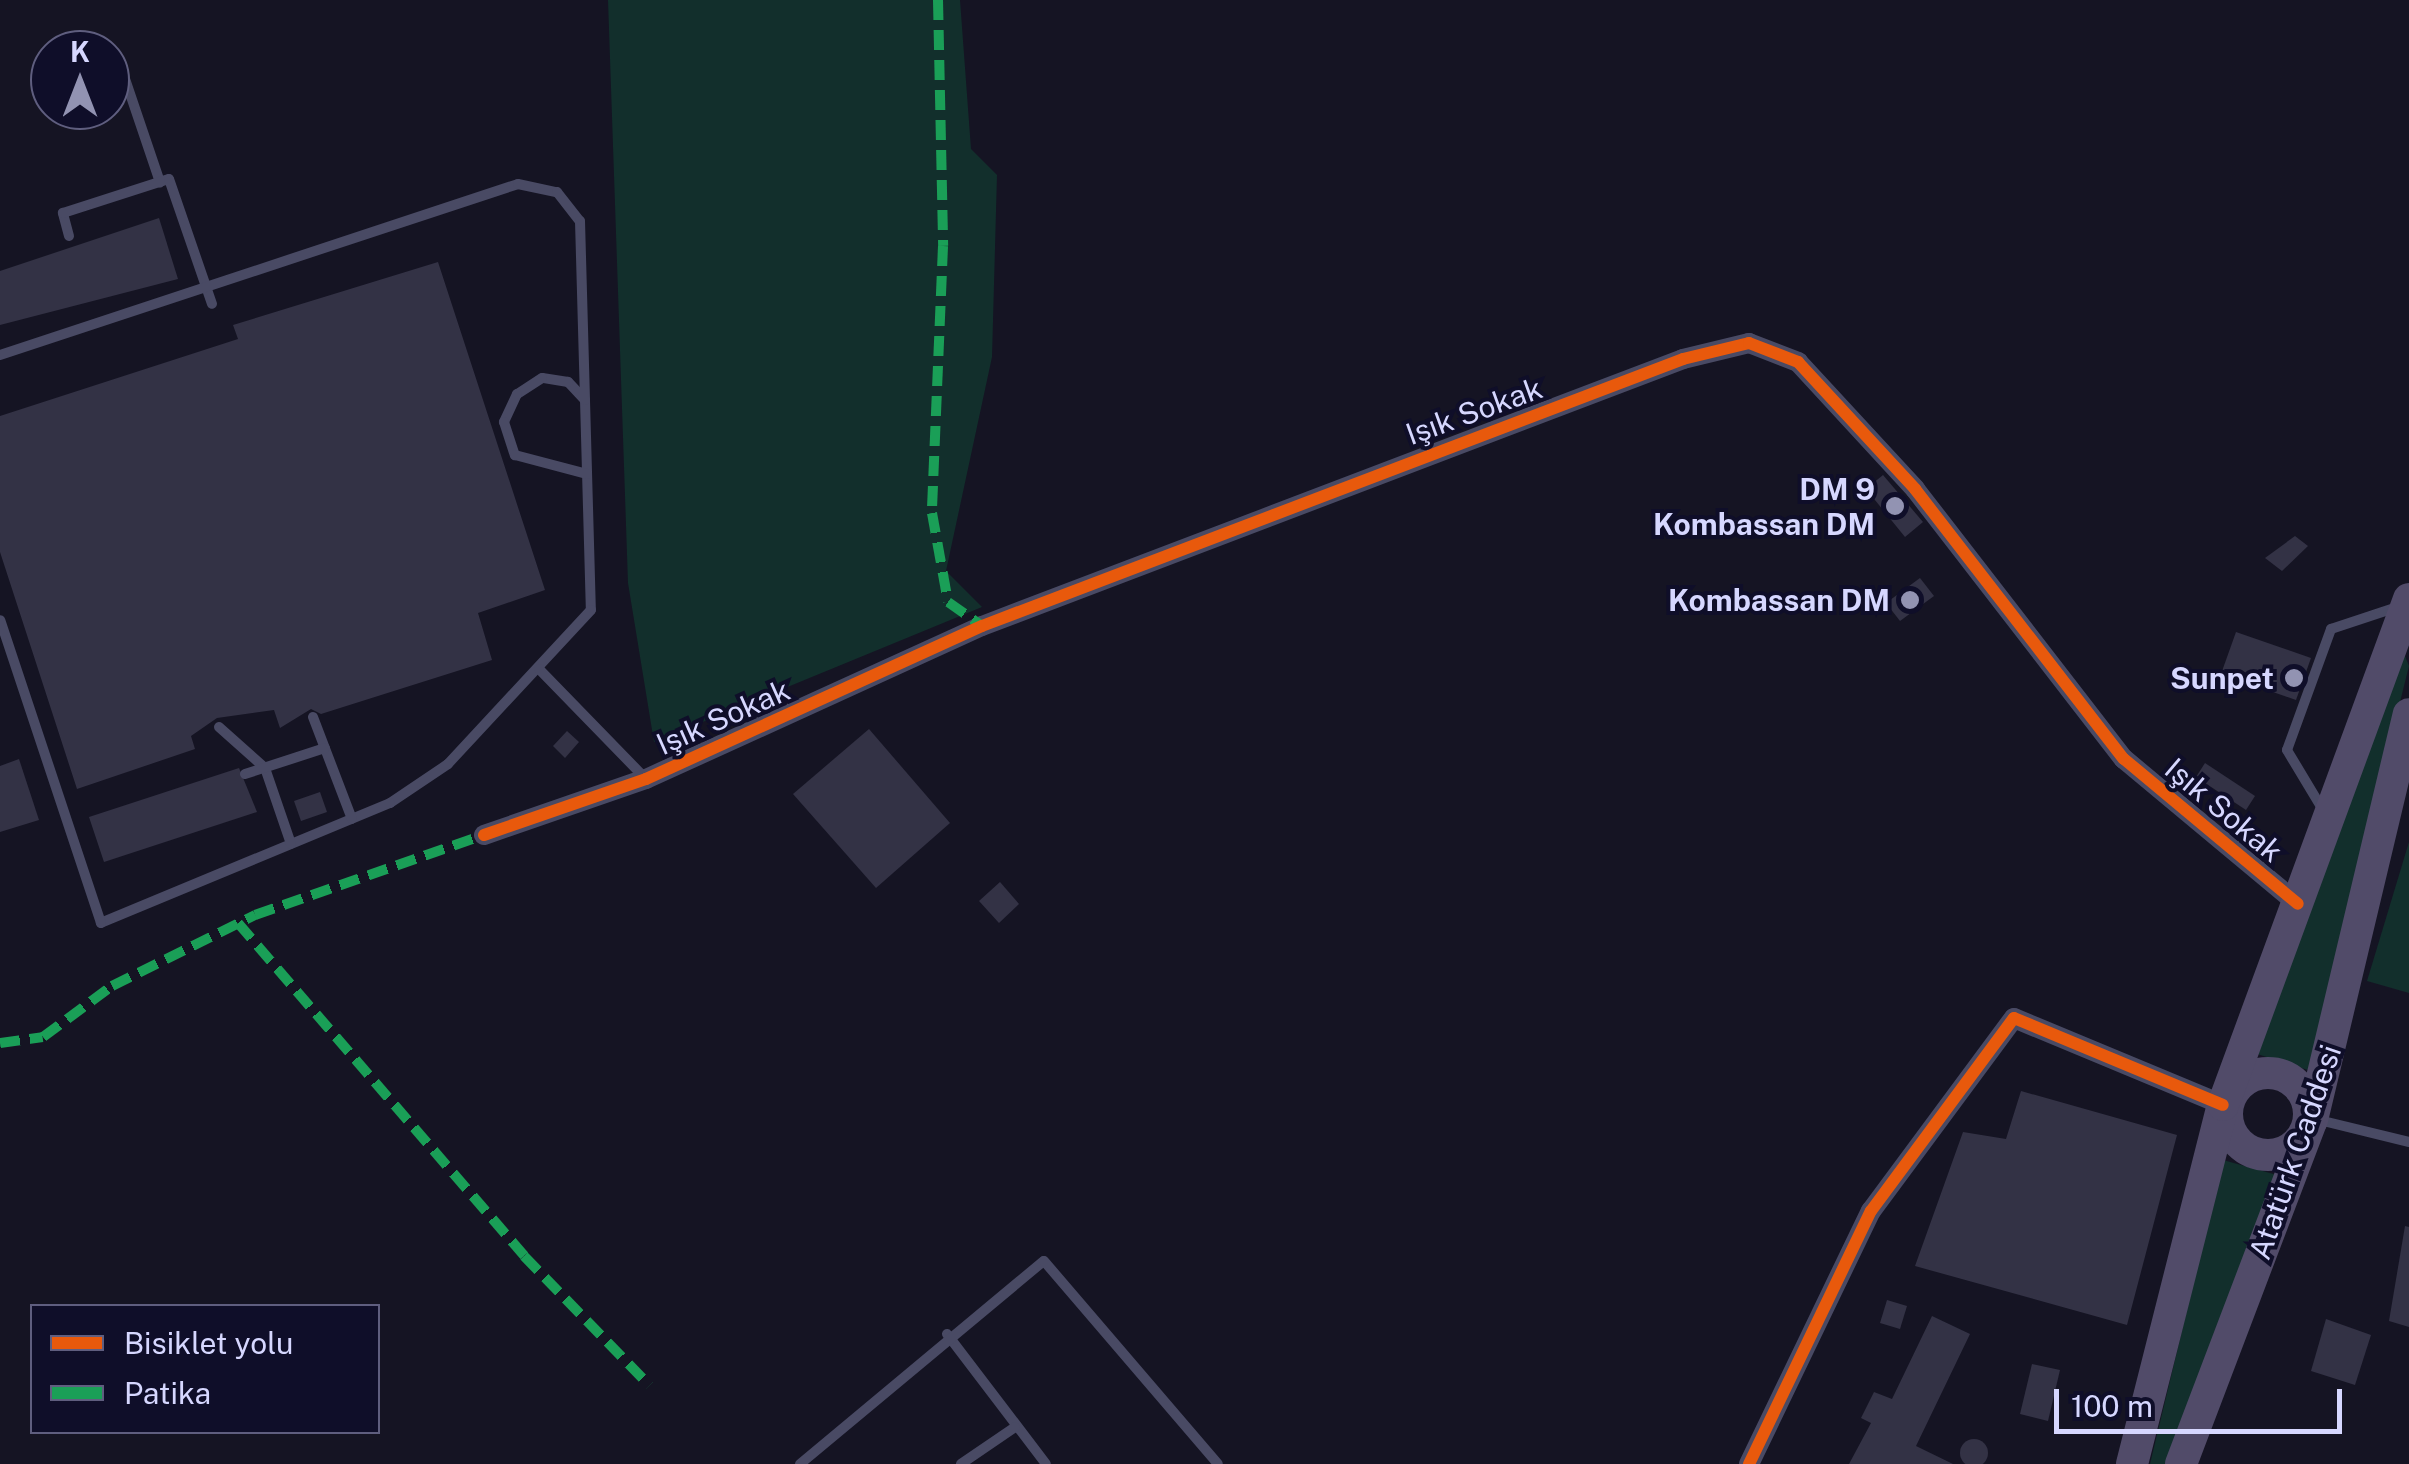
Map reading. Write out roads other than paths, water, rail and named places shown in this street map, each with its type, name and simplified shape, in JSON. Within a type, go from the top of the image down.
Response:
[{"type":"main road","points":[[2132,1464],[2223,1105],[2330,823],[2408,601]]},
{"type":"main road","name":"Atatürk Caddesi","points":[[2181,1464],[2312,1120],[2409,714]]},
{"type":"main road","points":[[2254,1072],[2280,1074],[2297,1084],[2312,1120],[2282,1155],[2256,1155],[2241,1145],[2223,1105],[2254,1072]]},
{"type":"street","name":"Işık Sokak","points":[[484,834],[646,778],[982,626],[1683,360],[1749,343],[1798,362],[1915,489],[2124,759],[2298,904]]},
{"type":"street","points":[[1749,1464],[1871,1211],[2014,1018],[2223,1105]]},
{"type":"lane","points":[[130,94],[160,182]]},
{"type":"lane","points":[[69,236],[63,213],[169,179],[212,304]]},
{"type":"lane","points":[[0,355],[518,184],[557,192],[580,220],[591,610],[448,764],[352,819],[101,923],[0,620]]},
{"type":"lane","points":[[586,400],[568,382],[542,378],[516,394],[504,422],[515,455],[588,474]]},
{"type":"lane","points":[[2330,823],[2287,750],[2331,629],[2408,601]]},
{"type":"lane","points":[[539,669],[646,778]]},
{"type":"lane","points":[[313,717],[352,819]]},
{"type":"lane","points":[[219,727],[265,768],[291,844]]},
{"type":"lane","points":[[245,774],[325,748]]},
{"type":"lane","points":[[2312,1120],[2340,1119],[2409,1142]]},
{"type":"lane","points":[[800,1464],[947,1334],[1044,1261],[1218,1464]]},
{"type":"lane","points":[[947,1334],[1046,1464]]},
{"type":"lane","points":[[962,1464],[1015,1427]]},
{"type":"place","name":"DM 9 Kombassan DM","points":[[1895,506]]},
{"type":"place","name":"Kombassan DM","points":[[1910,600]]},
{"type":"place","name":"Sunpet","points":[[2294,678]]}]
